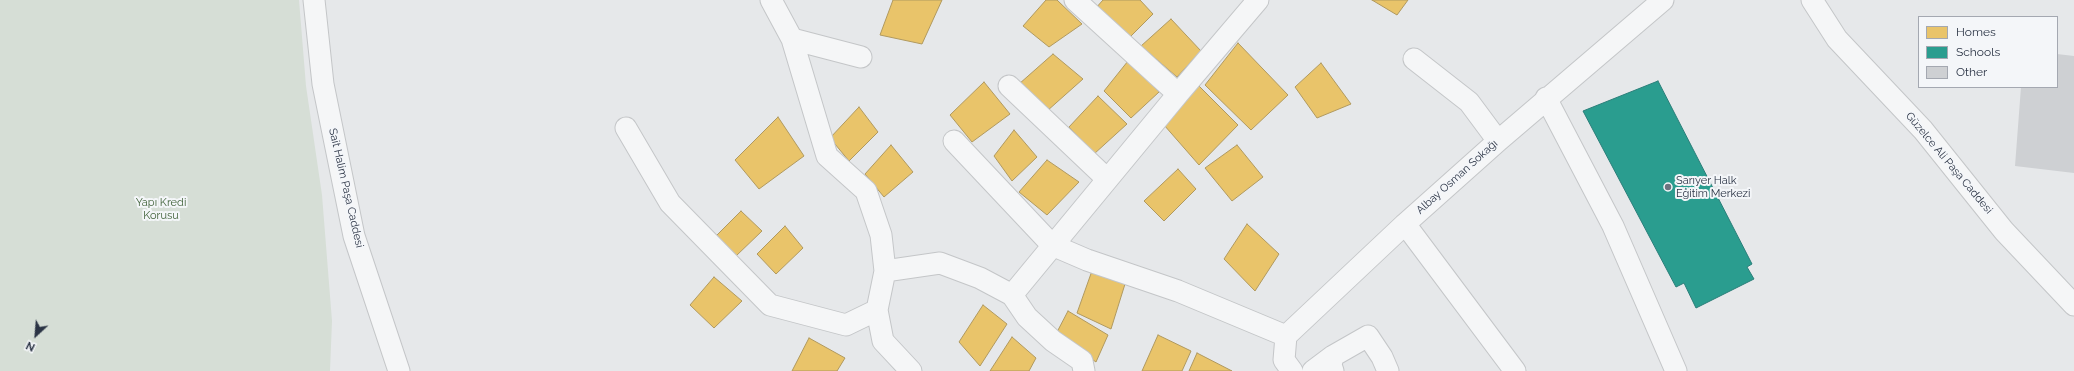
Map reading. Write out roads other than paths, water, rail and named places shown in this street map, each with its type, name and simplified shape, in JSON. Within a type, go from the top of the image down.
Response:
[{"type":"street","name":"Sait Halim Paşa Caddesi","points":[[314,0],[323,84],[354,236],[399,371]]},
{"type":"street","points":[[771,0],[792,39],[827,156],[866,191],[882,234],[885,271],[877,310],[883,342],[911,371]]},
{"type":"street","points":[[1075,0],[1178,94]]},
{"type":"street","points":[[1012,295],[1107,179],[1258,0]]},
{"type":"street","name":"Albay Osman Sokağı","points":[[1286,336],[1406,224],[1546,98],[1663,0]]},
{"type":"street","name":"Güzelce Ali Paşa Caddesi","points":[[1812,0],[1837,39],[1923,130],[2004,231],[2074,305]]},
{"type":"street","points":[[792,39],[861,57]]},
{"type":"street","points":[[1414,59],[1468,102],[1498,141]]},
{"type":"street","points":[[1009,86],[1107,179]]},
{"type":"street","points":[[1546,98],[1613,226],[1676,371]]},
{"type":"street","points":[[626,128],[670,203],[770,305],[846,325],[877,310]]},
{"type":"street","points":[[954,141],[1052,245],[1087,260],[1178,291],[1286,336],[1284,360],[1292,371]]},
{"type":"street","points":[[1406,224],[1515,371]]},
{"type":"street","points":[[885,271],[940,263],[980,278],[1012,295],[1027,317],[1053,341],[1082,361],[1084,371]]},
{"type":"street","points":[[1313,371],[1333,364],[1368,336],[1381,368]]},
{"type":"place","name":"Sarıyer Halk Eğitim Merkezi","points":[[1668,187]]},
{"type":"park label","name":"Yapı Kredi Korusu","points":[[161,209]]}]
